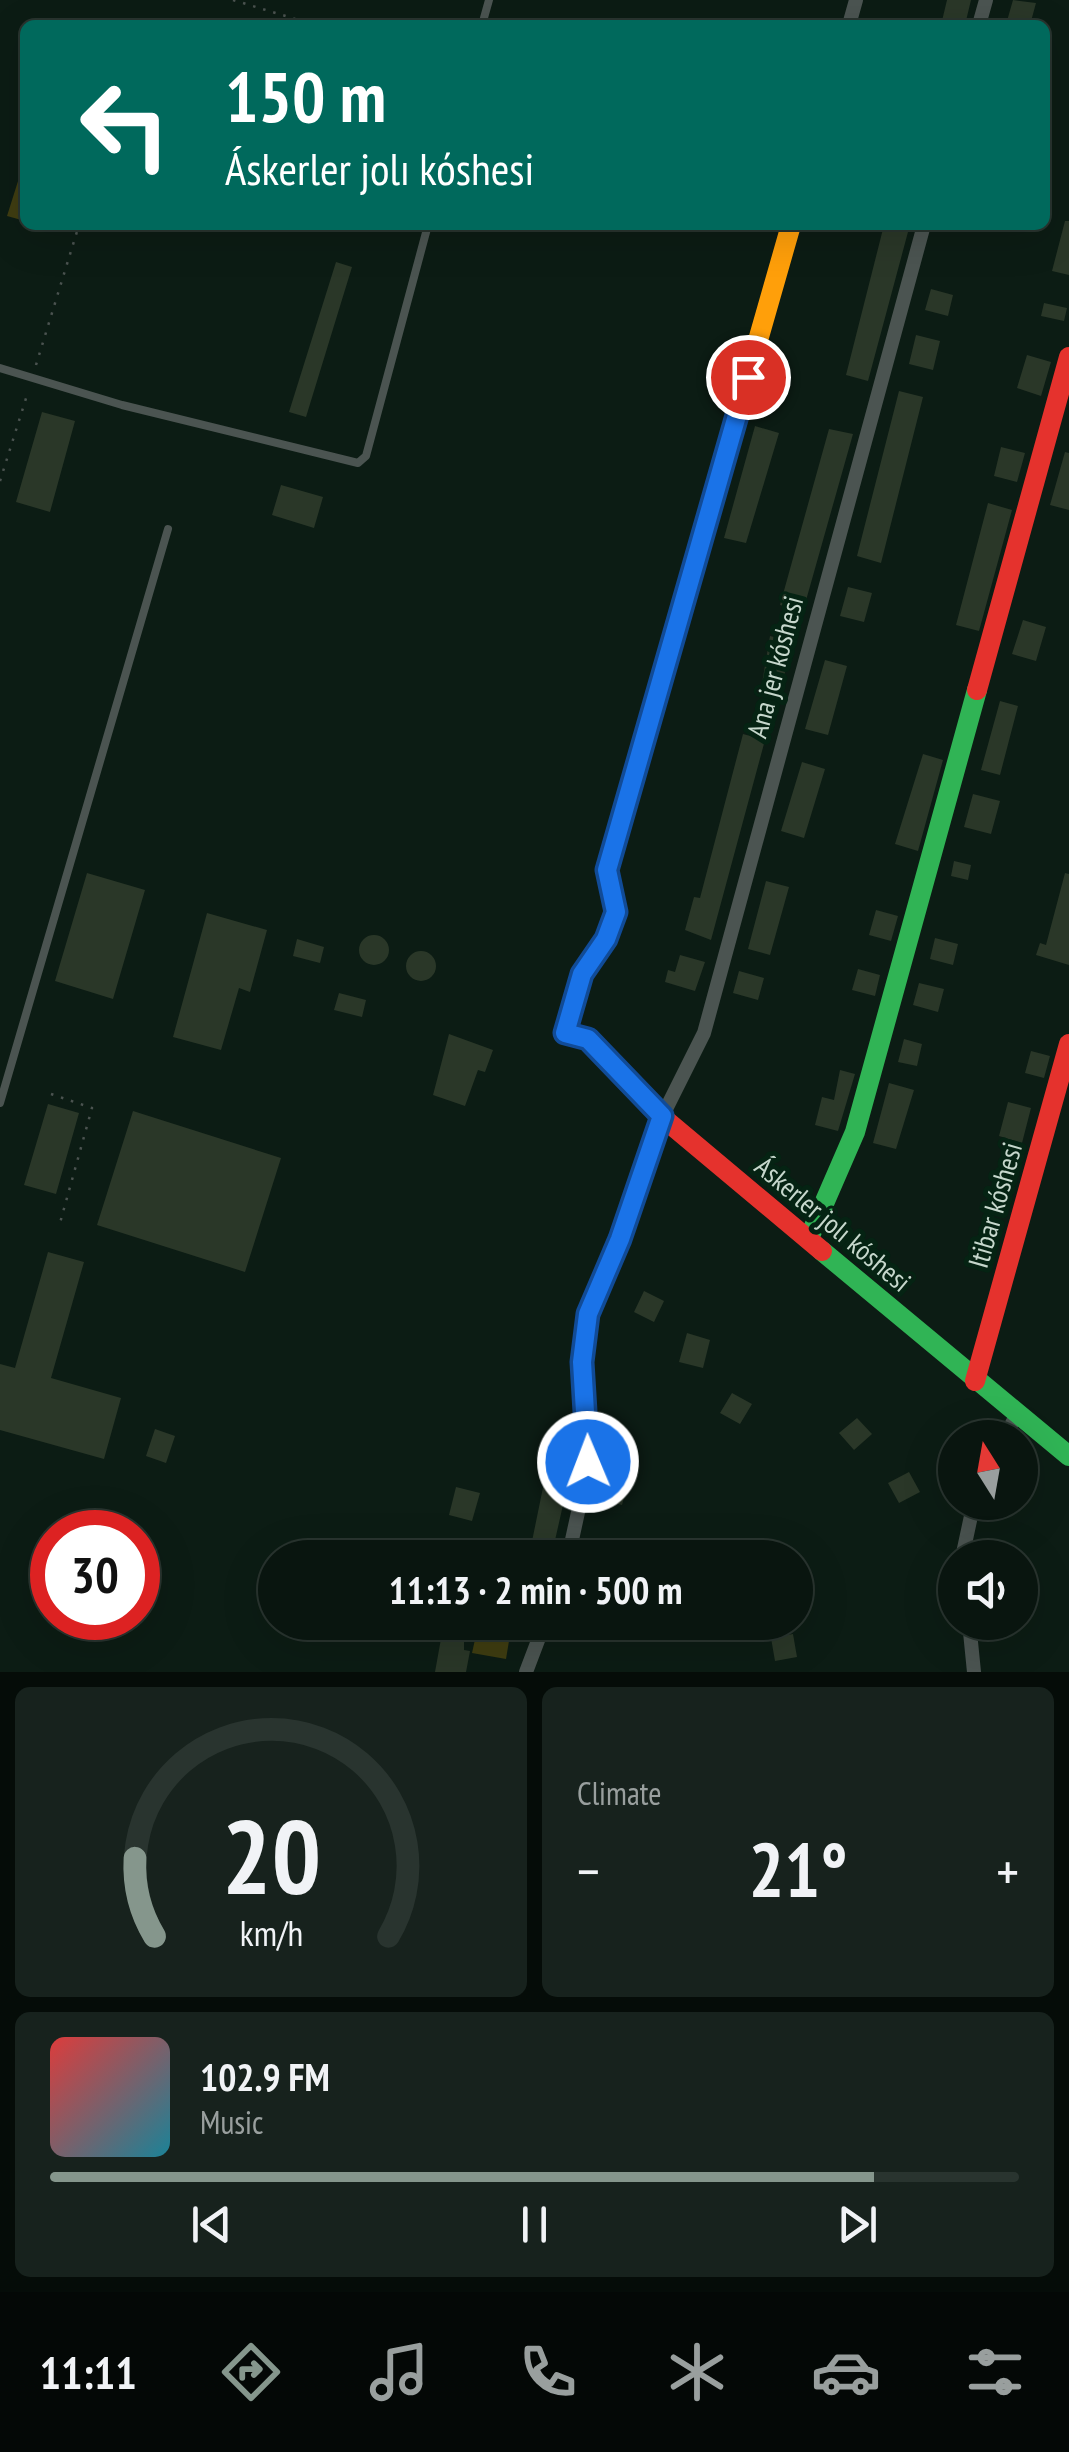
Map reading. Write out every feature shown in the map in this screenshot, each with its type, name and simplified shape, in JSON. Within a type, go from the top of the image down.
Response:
[{"type":"street","name":"Áskerler jolı kóshesi","points":[[791,230],[607,870],[616,912],[606,939],[582,974],[565,1033],[588,1039],[662,1116],[1069,1456]]},
{"type":"street","name":"Ana jer kóshesi","points":[[572,1540],[588,1462],[582,1362],[588,1314],[620,1239],[662,1116],[704,1034],[923,230]]},
{"type":"street","points":[[809,1238],[855,1132],[1069,357]]},
{"type":"street","name":"Itibar kóshesi","points":[[975,1381],[1069,1044]]},
{"type":"street","points":[[1013,1420],[1016,1414]]},
{"type":"street","points":[[526,1672],[538,1640]]},
{"type":"street","points":[[971,1640],[974,1672]]},
{"type":"lane","points":[[0,368],[140,410],[358,463],[366,456],[427,230]]},
{"type":"lane","points":[[0,1102],[168,528]]},
{"type":"path","points":[[233,0],[299,20]]},
{"type":"path","points":[[0,481],[78,230]]},
{"type":"path","points":[[51,1094],[92,1108],[60,1223]]},
{"type":"shaded area","points":[[20,175],[20,220],[7,216]]},
{"type":"shaded area","points":[[475,1640],[509,1641],[506,1659],[472,1653]]},
{"type":"building","points":[[947,0],[971,0],[966,20],[942,20]]},
{"type":"building","points":[[1013,0],[1036,3],[1031,20],[1007,20]]},
{"type":"building","points":[[1065,221],[1069,221],[1069,275],[1052,271]]},
{"type":"building","points":[[883,230],[908,232],[868,381],[846,375]]},
{"type":"building","points":[[336,262],[352,267],[306,417],[289,412]]},
{"type":"building","points":[[931,289],[953,295],[948,316],[925,310]]},
{"type":"building","points":[[1044,303],[1067,308],[1064,321],[1041,316]]},
{"type":"building","points":[[916,335],[940,341],[933,370],[909,364]]},
{"type":"building","points":[[1027,355],[1051,362],[1041,396],[1017,388]]},
{"type":"building","points":[[899,391],[923,397],[881,563],[857,556]]},
{"type":"building","points":[[42,412],[75,421],[50,512],[16,502]]},
{"type":"building","points":[[755,426],[779,433],[746,543],[724,538]]},
{"type":"building","points":[[829,429],[853,434],[803,611],[780,605]]},
{"type":"building","points":[[1001,447],[1025,453],[1017,482],[994,476]]},
{"type":"building","points":[[1065,452],[1069,453],[1069,510],[1050,505]]},
{"type":"building","points":[[281,485],[323,497],[314,528],[272,515]]},
{"type":"building","points":[[988,503],[1012,510],[979,631],[956,625]]},
{"type":"building","points":[[848,587],[872,593],[864,622],[840,616]]},
{"type":"building","points":[[1023,620],[1046,627],[1036,661],[1012,654]]},
{"type":"building","points":[[770,636],[793,642],[778,699],[760,695]]},
{"type":"building","points":[[825,660],[847,666],[828,735],[805,729]]},
{"type":"building","points":[[1000,701],[1018,706],[1000,775],[981,770]]},
{"type":"building","points":[[743,734],[765,740],[711,940],[685,930],[694,897],[700,898]]},
{"type":"building","points":[[923,754],[943,760],[918,851],[895,844]]},
{"type":"building","points":[[802,762],[825,769],[804,838],[781,831]]},
{"type":"building","points":[[973,794],[1000,801],[991,834],[964,827]]},
{"type":"building","points":[[954,861],[971,865],[968,880],[951,876]]},
{"type":"building","points":[[87,873],[145,890],[113,999],[55,981]]},
{"type":"building","points":[[1065,873],[1069,874],[1069,965],[1036,955],[1040,943],[1046,945]]},
{"type":"building","points":[[766,881],[789,887],[770,955],[748,949]]},
{"type":"building","points":[[876,910],[898,916],[891,941],[869,935]]},
{"type":"building","points":[[207,913],[267,930],[250,992],[239,988],[221,1050],[173,1037]]},
{"type":"building","points":[[374,935],[388,944],[389,950],[380,964],[374,965],[360,956],[359,950],[368,936]]},
{"type":"building","points":[[935,938],[958,944],[953,965],[930,959]]},
{"type":"building","points":[[297,939],[324,947],[320,963],[293,956]]},
{"type":"building","points":[[421,951],[432,955],[436,966],[432,977],[421,981],[410,977],[406,966],[410,955]]},
{"type":"building","points":[[680,955],[705,962],[695,991],[665,982],[668,970],[675,972]]},
{"type":"building","points":[[858,969],[880,975],[875,996],[852,990]]},
{"type":"building","points":[[739,971],[764,978],[758,1000],[733,993]]},
{"type":"building","points":[[919,983],[944,989],[938,1012],[913,1005]]},
{"type":"building","points":[[339,993],[366,1000],[362,1017],[334,1010]]},
{"type":"building","points":[[449,1034],[493,1050],[485,1072],[478,1070],[465,1106],[433,1095]]},
{"type":"building","points":[[904,1039],[922,1044],[917,1066],[898,1062]]},
{"type":"building","points":[[1031,1051],[1050,1056],[1044,1078],[1025,1073]]},
{"type":"building","points":[[840,1070],[855,1074],[838,1131],[815,1125],[822,1097],[834,1100]]},
{"type":"building","points":[[889,1083],[914,1090],[896,1149],[873,1143]]},
{"type":"building","points":[[1008,1102],[1031,1108],[1022,1143],[999,1136]]},
{"type":"building","points":[[48,1104],[79,1113],[56,1194],[24,1185]]},
{"type":"building","points":[[133,1111],[281,1158],[245,1272],[97,1225]]},
{"type":"building","points":[[48,1252],[84,1262],[51,1378],[121,1398],[104,1459],[0,1430],[0,1364],[15,1368]]},
{"type":"building","points":[[644,1291],[664,1301],[654,1322],[634,1312]]},
{"type":"building","points":[[687,1333],[710,1340],[703,1368],[679,1362]]},
{"type":"building","points":[[732,1393],[752,1404],[740,1424],[720,1413]]},
{"type":"building","points":[[857,1418],[872,1434],[854,1450],[839,1433]]},
{"type":"building","points":[[155,1429],[175,1436],[166,1463],[146,1456]]},
{"type":"building","points":[[547,1468],[570,1474],[555,1540],[532,1540]]},
{"type":"building","points":[[607,1470],[630,1476],[622,1505],[599,1499]]},
{"type":"building","points":[[909,1472],[920,1492],[899,1503],[888,1483]]},
{"type":"building","points":[[456,1487],[480,1493],[472,1521],[449,1515]]},
{"type":"building","points":[[441,1640],[464,1640],[464,1650],[470,1651],[466,1672],[435,1672]]},
{"type":"building","points":[[771,1640],[794,1640],[797,1657],[775,1661]]},
{"type":"traffic: fast","points":[[809,1238],[855,1132],[977,690]]},
{"type":"traffic: fast","points":[[822,1251],[1069,1456]]},
{"type":"traffic: slow","points":[[654,704],[790,230]]},
{"type":"traffic: jam","points":[[977,690],[1069,357]]},
{"type":"traffic: jam","points":[[654,704],[607,870],[616,912],[606,939],[582,974],[565,1033],[588,1039],[662,1117],[822,1251]]},
{"type":"traffic: jam","points":[[975,1381],[1069,1044]]},
{"type":"route","points":[[588,1462],[582,1362],[588,1314],[620,1239],[662,1116],[588,1039],[565,1033],[582,974],[606,939],[616,912],[607,870],[748,377]]}]
